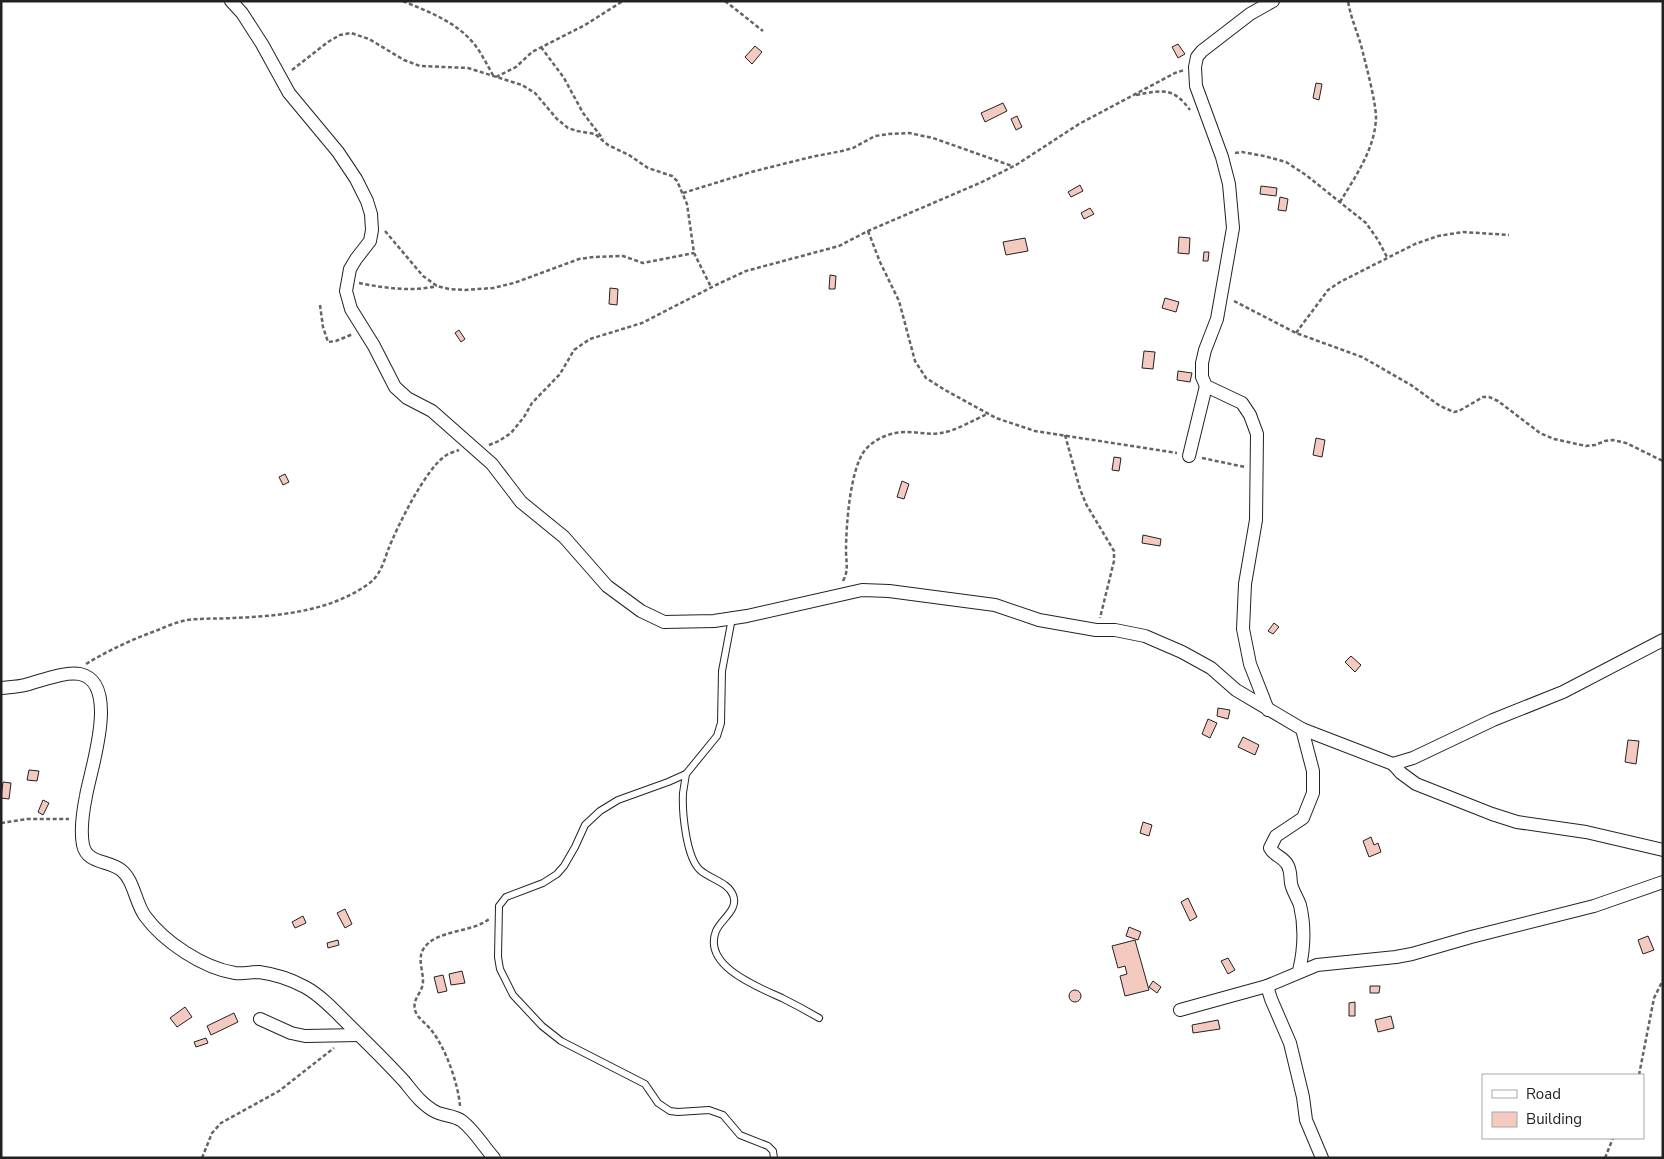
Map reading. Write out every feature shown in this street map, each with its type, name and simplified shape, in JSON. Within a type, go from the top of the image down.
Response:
[{"type":"street","points":[[231,1],[242,13],[303,111],[338,152],[356,179],[367,201],[371,214],[372,230],[370,241],[350,269],[346,291],[351,309],[399,393],[432,411],[492,464],[521,502],[564,537],[607,586],[641,611],[664,622],[714,621],[776,610],[862,590],[889,591],[995,605],[1039,620],[1145,636],[1182,652],[1211,668],[1236,690],[1302,729],[1393,764],[1401,774],[1416,784],[1517,822],[1586,832],[1663,850]]},
{"type":"street","points":[[1189,456],[1206,386],[1202,377],[1202,363],[1217,319],[1233,228],[1229,184],[1196,86],[1195,67],[1197,57],[1202,51],[1250,14],[1273,1]]},
{"type":"street","points":[[1206,386],[1242,403],[1250,415],[1256,434],[1256,520],[1245,584],[1243,629],[1250,664],[1268,710]]},
{"type":"street","points":[[1393,764],[1413,758],[1492,720],[1563,692],[1663,640]]},
{"type":"street","points":[[1,688],[22,686],[71,673],[86,676],[92,681],[101,700],[100,732],[85,798],[83,845],[86,853],[96,861],[114,866],[126,875],[144,915],[160,932],[185,952],[210,967],[237,973],[259,972],[290,980],[306,987],[330,1006],[354,1035],[405,1082],[421,1102],[436,1113],[461,1120],[474,1132],[494,1158]]},
{"type":"street","points":[[1299,971],[1303,943],[1300,907],[1292,885],[1288,865],[1273,853],[1270,847],[1278,834],[1303,818],[1313,793],[1313,771],[1302,729]]},
{"type":"street","points":[[1180,1010],[1267,986],[1299,971],[1326,964],[1412,954],[1594,906],[1663,882]]},
{"type":"street","points":[[1267,986],[1290,1043],[1294,1067],[1303,1097],[1306,1120],[1322,1158]]},
{"type":"street","points":[[260,1019],[291,1033],[305,1036],[354,1035]]},
{"type":"lane","points":[[732,618],[723,664],[721,722],[717,736],[686,774],[618,800],[600,811],[585,825],[571,854],[557,874],[543,883],[506,898],[499,906],[498,938],[500,969],[512,995],[542,1026],[561,1041],[645,1084],[663,1108],[678,1112],[709,1110],[723,1115],[740,1135],[768,1146],[773,1152],[774,1158]]},
{"type":"lane","points":[[686,774],[683,793],[684,814],[687,839],[692,858],[700,870],[729,889],[734,897],[731,913],[718,927],[714,937],[714,946],[719,958],[729,969],[747,982],[819,1018]]},
{"type":"path","points":[[403,1],[449,22],[464,33],[477,47],[495,76]]},
{"type":"path","points":[[495,76],[516,67],[532,52],[578,29],[623,1]]},
{"type":"path","points":[[724,1],[763,31]]},
{"type":"path","points":[[1340,202],[1360,169],[1369,149],[1374,134],[1376,116],[1363,52],[1350,15],[1348,1]]},
{"type":"path","points":[[282,80],[328,42],[340,35],[351,33],[369,39],[404,60],[420,66],[468,68],[522,85],[535,93],[557,119],[568,128],[595,134],[604,142],[648,168],[672,176],[677,181],[687,204],[694,253],[710,287]]},
{"type":"path","points":[[541,47],[564,78],[583,113],[604,142]]},
{"type":"path","points":[[71,673],[97,657],[133,639],[186,620],[294,614],[358,592],[375,579],[383,568],[388,550],[406,513],[436,464],[445,456],[499,441],[511,433],[532,403],[560,374],[574,350],[590,339],[642,323],[710,287],[746,271],[839,246],[868,231],[927,207],[1013,166],[1079,124],[1175,73],[1195,67]]},
{"type":"path","points":[[1132,96],[1167,91],[1179,96],[1194,117]]},
{"type":"path","points":[[683,193],[751,172],[811,157],[842,152],[875,136],[889,134],[909,133],[933,138],[1013,166]]},
{"type":"path","points":[[1225,169],[1230,157],[1236,153],[1264,156],[1286,162],[1306,175],[1366,223],[1387,257]]},
{"type":"path","points":[[371,214],[423,276],[437,286],[449,289],[493,288],[514,283],[579,259],[623,256],[643,263],[694,253]]},
{"type":"path","points":[[868,231],[880,262],[899,301],[915,361],[926,378],[944,390],[987,414],[1035,431],[1159,449],[1256,470]]},
{"type":"path","points":[[1296,333],[1328,290],[1387,257],[1415,244],[1438,236],[1463,232],[1509,235]]},
{"type":"path","points":[[347,281],[396,288],[415,289],[437,286]]},
{"type":"path","points":[[1221,294],[1296,333],[1362,357],[1389,371],[1440,406],[1454,412],[1459,412],[1483,397],[1488,398],[1498,401],[1540,433],[1554,439],[1586,446],[1613,440],[1626,443],[1663,461]]},
{"type":"path","points":[[320,305],[323,327],[328,342],[343,339],[362,328]]},
{"type":"path","points":[[835,595],[847,570],[846,551],[850,492],[862,455],[866,449],[875,441],[887,435],[907,432],[939,434],[987,414]]},
{"type":"path","points":[[1064,435],[1086,504],[1114,551],[1114,561],[1102,613],[1096,630]]},
{"type":"path","points":[[1,824],[27,819],[70,819],[83,821]]},
{"type":"path","points":[[461,1120],[459,1094],[453,1074],[433,1032],[416,1012],[414,1002],[422,990],[423,982],[420,957],[424,947],[431,941],[449,933],[479,926],[489,919],[499,906]]},
{"type":"path","points":[[1639,1074],[1654,998],[1663,980]]},
{"type":"path","points":[[202,1158],[212,1133],[221,1123],[279,1091],[354,1035]]},
{"type":"path","points":[[1605,1158],[1613,1139]]},
{"type":"building","points":[[1178,44],[1185,54],[1178,58],[1172,47]]},
{"type":"building","points":[[755,46],[762,52],[752,64],[745,57]]},
{"type":"building","points":[[1316,83],[1322,84],[1319,100],[1313,98]]},
{"type":"building","points":[[1003,103],[1007,111],[985,122],[981,113]]},
{"type":"building","points":[[1017,116],[1022,127],[1016,130],[1011,119]]},
{"type":"building","points":[[1080,185],[1083,191],[1071,197],[1068,192]]},
{"type":"building","points":[[1261,186],[1277,188],[1276,196],[1260,194]]},
{"type":"building","points":[[1280,197],[1288,199],[1286,211],[1278,210]]},
{"type":"building","points":[[1090,208],[1094,214],[1084,219],[1081,213]]},
{"type":"building","points":[[1179,237],[1190,238],[1189,254],[1178,253]]},
{"type":"building","points":[[1025,238],[1028,251],[1006,255],[1003,242]]},
{"type":"building","points":[[1204,252],[1209,252],[1208,261],[1203,261]]},
{"type":"building","points":[[830,275],[836,276],[835,289],[829,289]]},
{"type":"building","points":[[610,288],[618,289],[617,305],[609,304]]},
{"type":"building","points":[[1165,298],[1179,302],[1176,312],[1162,308]]},
{"type":"building","points":[[459,330],[465,339],[461,342],[455,333]]},
{"type":"building","points":[[1144,351],[1155,352],[1153,369],[1142,368]]},
{"type":"building","points":[[1178,371],[1192,373],[1190,382],[1177,380]]},
{"type":"building","points":[[1316,438],[1325,440],[1322,457],[1313,455]]},
{"type":"building","points":[[1114,457],[1121,458],[1119,471],[1112,470]]},
{"type":"building","points":[[285,474],[289,482],[283,485],[279,477]]},
{"type":"building","points":[[902,481],[909,484],[904,499],[897,497]]},
{"type":"building","points":[[1143,535],[1161,539],[1160,546],[1142,543]]},
{"type":"building","points":[[1274,623],[1279,627],[1273,634],[1268,631]]},
{"type":"building","points":[[1351,656],[1361,665],[1355,672],[1345,662]]},
{"type":"building","points":[[1218,708],[1230,710],[1228,719],[1217,716]]},
{"type":"building","points":[[1208,719],[1217,723],[1210,738],[1202,734]]},
{"type":"building","points":[[1243,737],[1259,745],[1255,755],[1238,747]]},
{"type":"building","points":[[1628,740],[1639,741],[1636,764],[1625,762]]},
{"type":"building","points":[[29,770],[39,771],[37,781],[27,780]]},
{"type":"building","points":[[3,782],[11,783],[9,799],[1,798]]},
{"type":"building","points":[[43,800],[49,803],[43,815],[38,812]]},
{"type":"building","points":[[1143,822],[1152,825],[1149,836],[1140,833]]},
{"type":"building","points":[[1371,837],[1374,845],[1378,843],[1381,852],[1369,857],[1363,841]]},
{"type":"building","points":[[1188,898],[1197,917],[1190,921],[1181,902]]},
{"type":"building","points":[[345,909],[352,924],[345,928],[337,913]]},
{"type":"building","points":[[303,916],[306,923],[295,928],[292,922]]},
{"type":"building","points":[[1129,927],[1141,932],[1138,940],[1126,936]]},
{"type":"building","points":[[1648,936],[1654,950],[1643,954],[1638,940]]},
{"type":"building","points":[[338,940],[339,945],[328,948],[327,943]]},
{"type":"building","points":[[1135,940],[1149,990],[1125,996],[1120,976],[1127,974],[1125,966],[1118,968],[1112,946]]},
{"type":"building","points":[[1228,958],[1235,970],[1228,974],[1221,961]]},
{"type":"building","points":[[462,971],[465,983],[451,985],[449,974]]},
{"type":"building","points":[[443,975],[447,991],[438,993],[434,977]]},
{"type":"building","points":[[1153,981],[1161,987],[1157,993],[1149,987]]},
{"type":"building","points":[[1370,986],[1380,986],[1379,993],[1370,993]]},
{"type":"building","points":[[1077,990],[1080,991],[1080,1001],[1073,1002],[1070,1001],[1069,994],[1070,991]]},
{"type":"building","points":[[1355,1002],[1355,1016],[1349,1016],[1349,1003]]},
{"type":"building","points":[[185,1007],[192,1017],[177,1027],[170,1018]]},
{"type":"building","points":[[234,1013],[238,1022],[211,1035],[207,1026]]},
{"type":"building","points":[[1391,1016],[1394,1028],[1378,1032],[1375,1020]]},
{"type":"building","points":[[1218,1020],[1220,1029],[1193,1033],[1192,1025]]},
{"type":"building","points":[[206,1038],[208,1043],[196,1047],[194,1042]]}]
